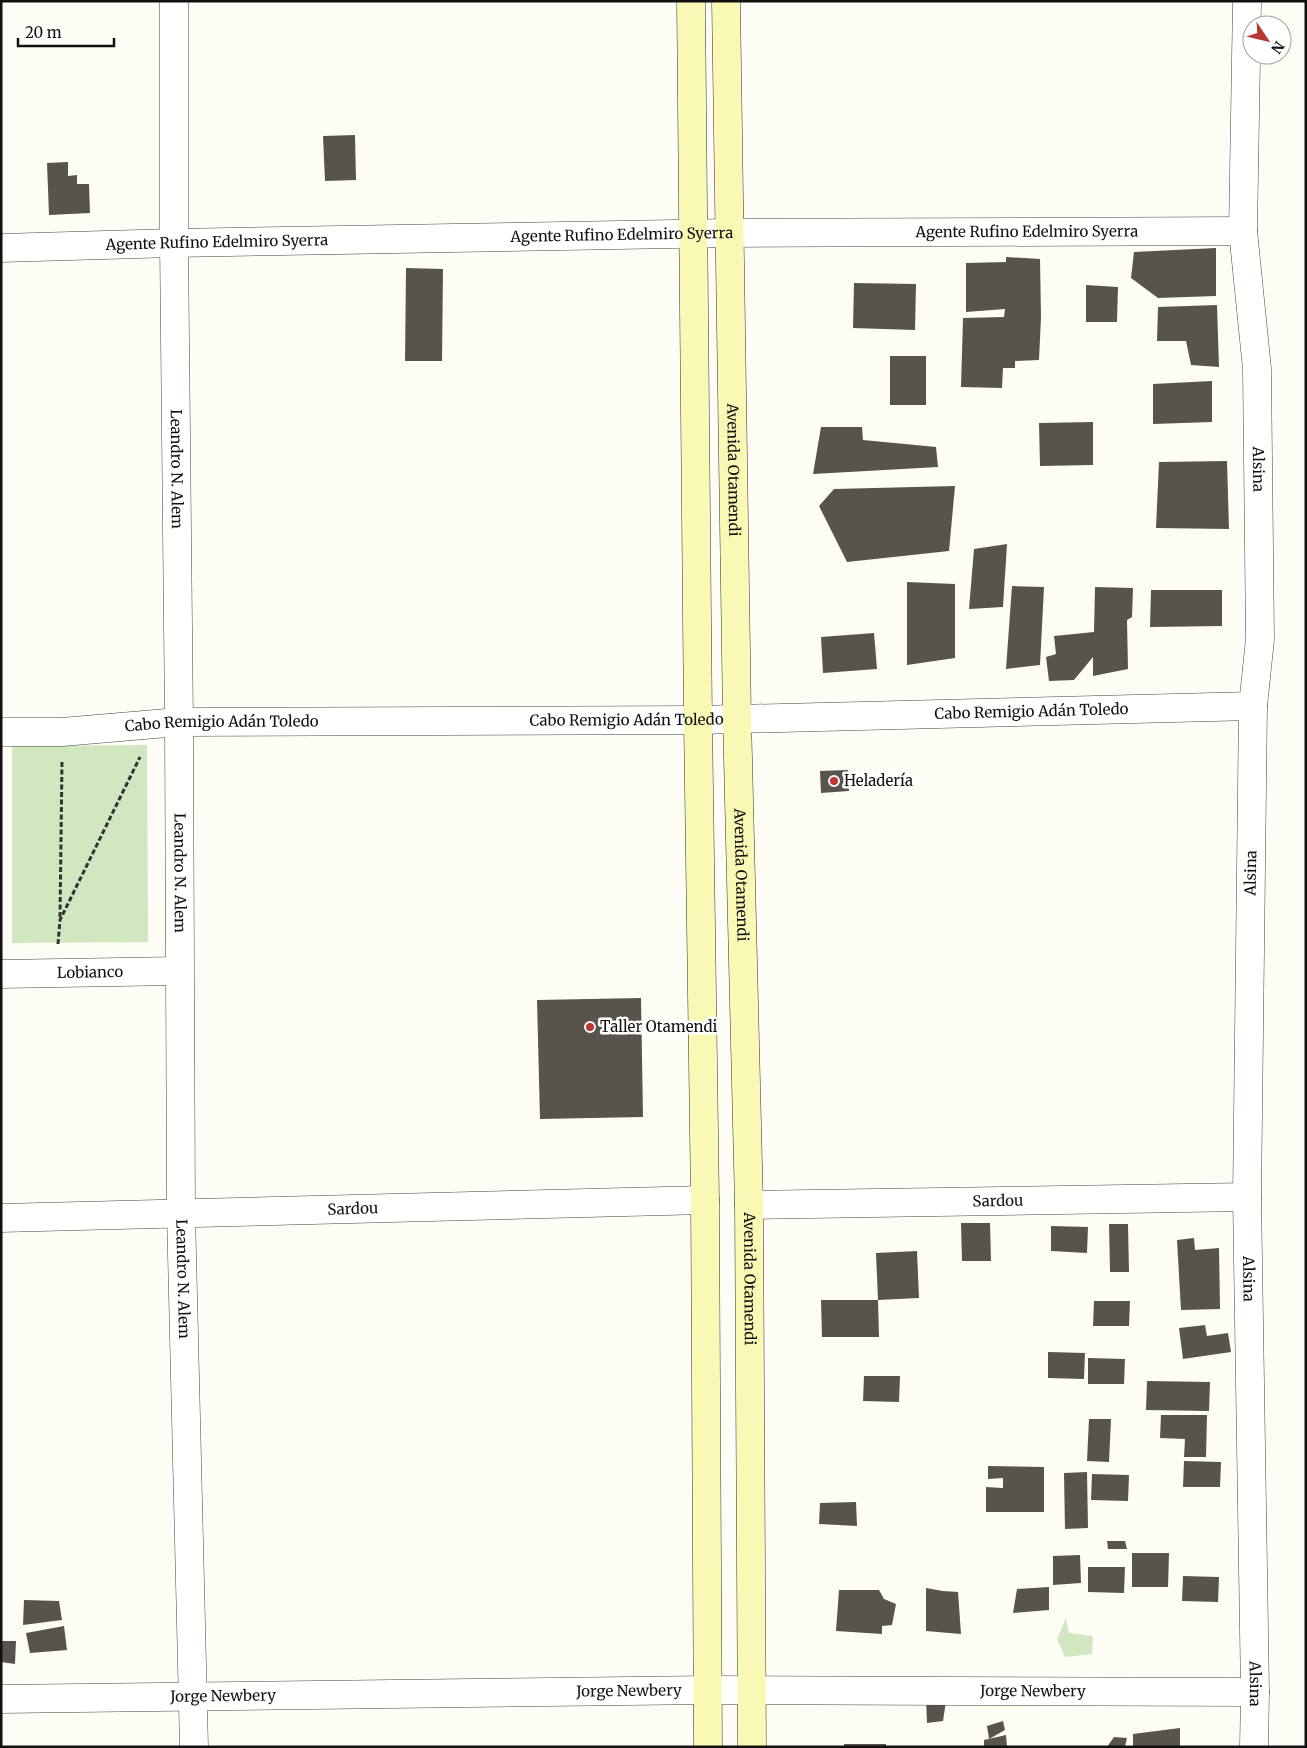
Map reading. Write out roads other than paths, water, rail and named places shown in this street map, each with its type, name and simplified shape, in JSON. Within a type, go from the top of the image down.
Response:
[{"type":"main road","points":[[691,1],[695,234],[698,720],[706,1200],[708,1747]]},
{"type":"main road","name":"Avenida Otamendi","points":[[726,1],[737,718],[749,1205],[752,1747]]},
{"type":"street","name":"Leandro N. Alem","points":[[174,1],[174,242],[168,723],[179,971],[181,1213],[194,1747]]},
{"type":"street","name":"Alsina","points":[[1247,1],[1243,231],[1258,369],[1260,639],[1253,706],[1247,1197],[1255,1692],[1254,1747]]},
{"type":"street","name":"Agente Rufino Edelmiro Syerra","points":[[1,248],[174,242],[729,232],[1243,231]]},
{"type":"street","name":"Cabo Remigio Adán Toledo","points":[[1,732],[62,732],[168,723],[698,720],[1253,706]]},
{"type":"street","name":"Lobianco","points":[[1,974],[179,971]]},
{"type":"street","name":"Sardou","points":[[749,1205],[1247,1197]]},
{"type":"street","name":"Sardou","points":[[1,1218],[706,1200]]},
{"type":"street","name":"Jorge Newbery","points":[[1,1700],[708,1690],[1255,1692]]},
{"type":"place","name":"Heladería","points":[[834,781]]},
{"type":"place","name":"Taller Otamendi","points":[[590,1027]]}]
